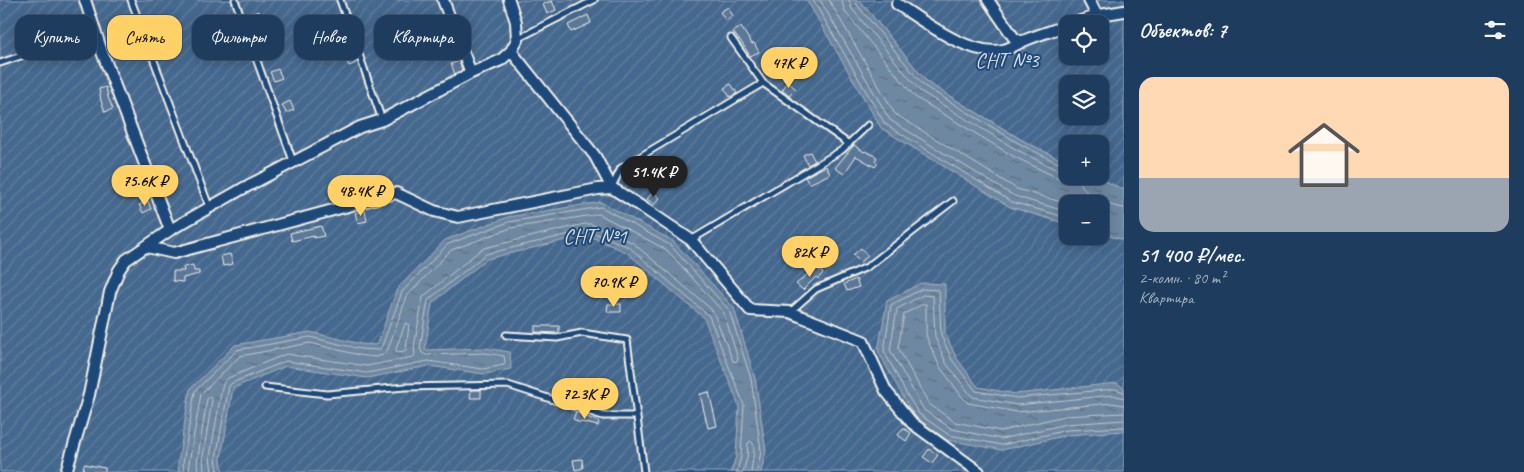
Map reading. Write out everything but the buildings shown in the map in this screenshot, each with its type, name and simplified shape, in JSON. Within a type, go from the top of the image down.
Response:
[{"type":"street","points":[[85,0],[90,15]]},
{"type":"street","points":[[443,0],[471,73]]},
{"type":"street","points":[[66,472],[89,395],[110,292],[119,270],[126,260],[209,206],[360,127],[382,120],[471,73],[501,60],[511,51],[517,40],[516,22],[509,0]]},
{"type":"street","points":[[988,0],[1014,38],[1022,42]]},
{"type":"street","points":[[1089,0],[1096,15]]},
{"type":"street","points":[[896,4],[941,33],[961,43],[988,51],[1004,50],[1059,28]]},
{"type":"street","points":[[1102,15],[1124,11]]},
{"type":"street","points":[[97,37],[170,230]]},
{"type":"street","points":[[511,51],[595,156],[612,188],[691,240],[750,310],[790,312],[863,341],[886,391],[912,424],[979,472]]},
{"type":"street","points":[[147,247],[174,253],[396,193],[434,211],[458,217],[598,189],[612,188]]},
{"type":"lane","points":[[131,0],[209,206]]},
{"type":"lane","points":[[235,0],[293,162]]},
{"type":"lane","points":[[340,0],[382,120]]},
{"type":"lane","points":[[517,40],[594,0]]},
{"type":"lane","points":[[732,38],[763,83],[849,144]]},
{"type":"lane","points":[[0,63],[15,58]]},
{"type":"lane","points":[[612,188],[621,168],[763,83]]},
{"type":"lane","points":[[691,240],[842,150],[868,125]]},
{"type":"lane","points":[[790,312],[816,289],[867,266],[954,201]]},
{"type":"lane","points":[[506,335],[557,338],[582,333],[627,340],[644,472]]},
{"type":"lane","points":[[265,387],[327,394],[405,387],[508,385],[603,416],[637,416]]},
{"type":"green space","name":"СНТ №1","points":[[0,0],[805,0],[1010,207],[1059,222],[1059,245],[1109,245],[1109,236],[1124,240],[1124,472],[0,472]]},
{"type":"green space","name":"СНТ №3","points":[[859,0],[1124,0],[1124,190],[1109,183],[1109,135],[1059,135],[1059,159],[1022,140],[928,83]]},
{"type":"water","points":[[805,0],[859,0],[928,83],[1022,140],[1059,159],[1059,185],[1109,185],[1109,183],[1124,190],[1124,240],[1109,236],[1109,195],[1059,195],[1059,222],[1010,207],[881,128]]},
{"type":"water","points":[[601,202],[673,241],[734,308],[755,378],[766,451],[761,472],[731,472],[736,456],[739,406],[704,318],[626,252],[587,235],[487,259],[432,303],[425,350],[485,348],[510,352],[511,369],[484,374],[429,366],[367,378],[286,366],[233,388],[221,459],[223,472],[179,472],[178,463],[190,389],[235,345],[310,332],[361,344],[377,345],[397,289],[445,240],[508,217]]},
{"type":"water","points":[[921,283],[945,284],[945,333],[956,357],[978,387],[1016,394],[1117,383],[1124,388],[1124,431],[1068,435],[1002,450],[947,440],[916,418],[878,351],[887,301]]}]
